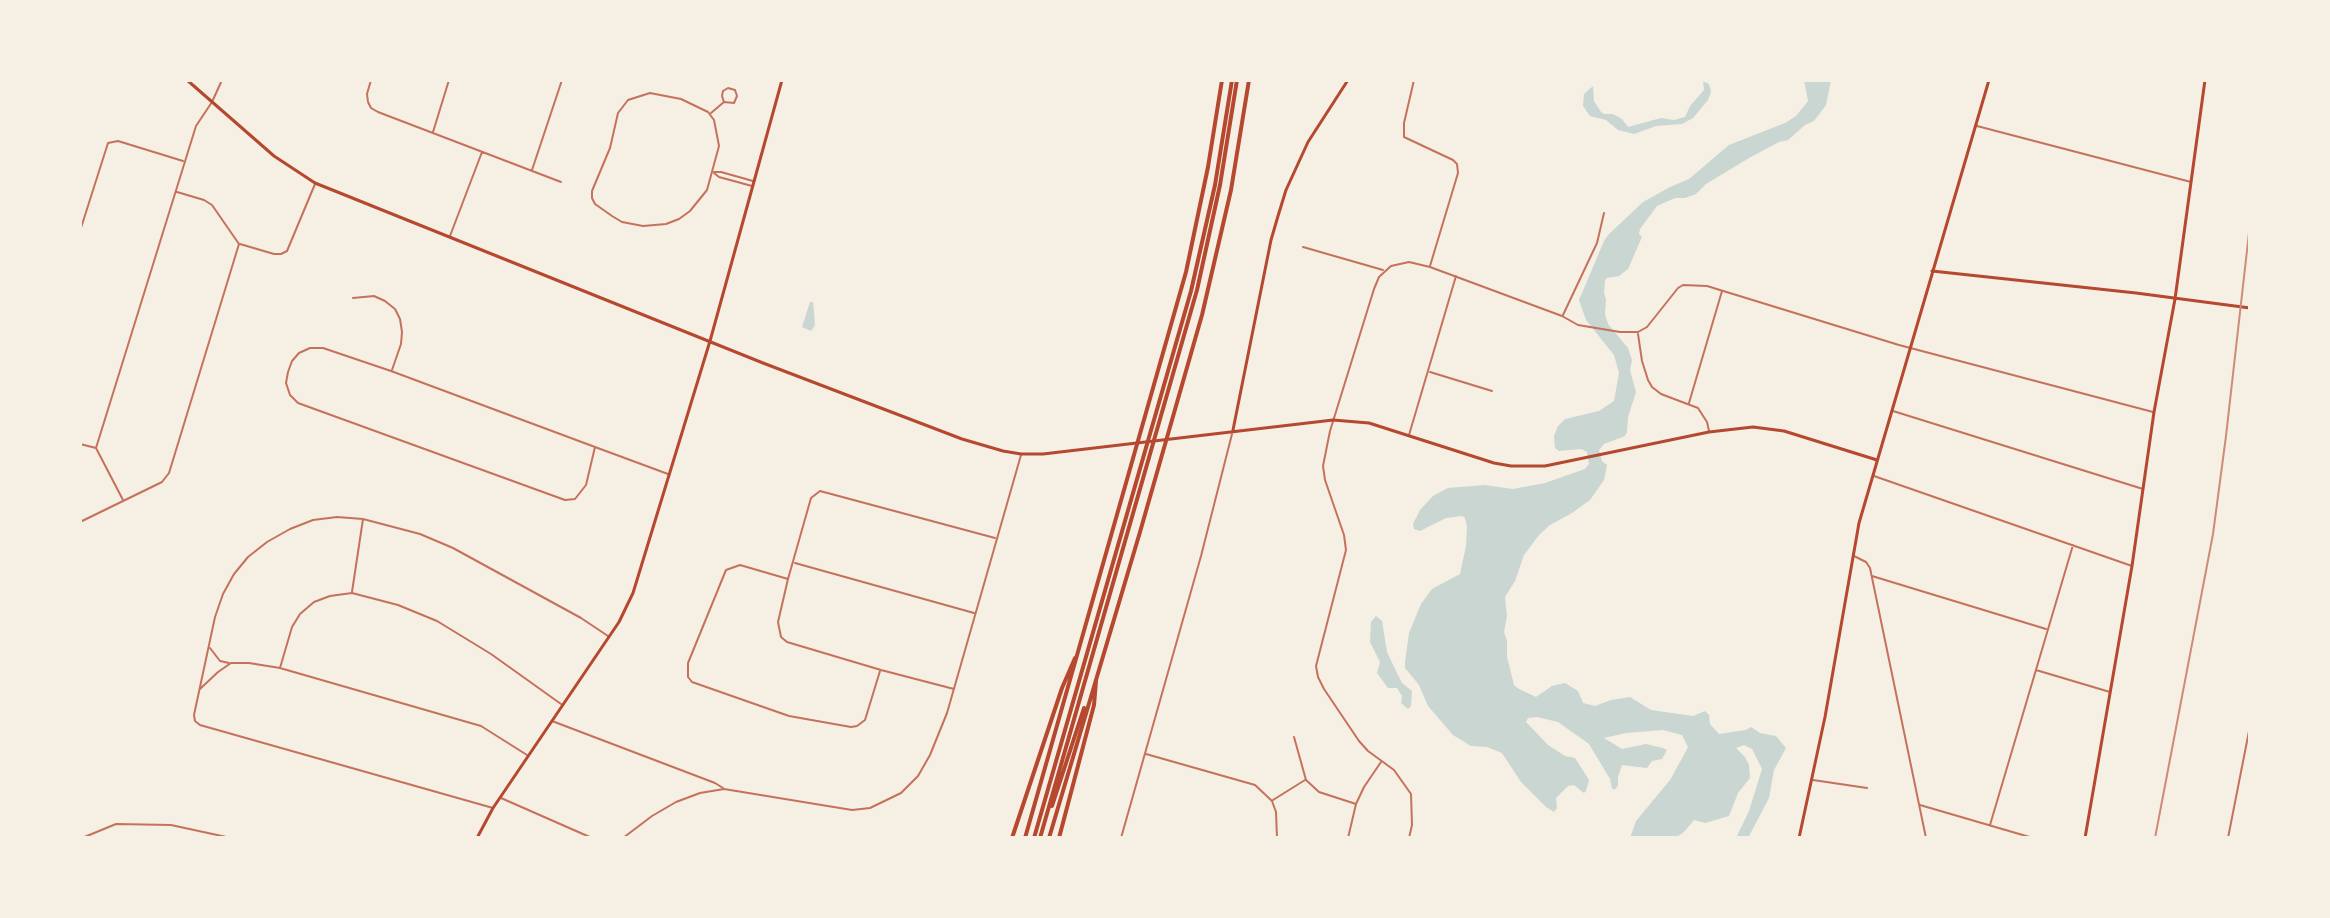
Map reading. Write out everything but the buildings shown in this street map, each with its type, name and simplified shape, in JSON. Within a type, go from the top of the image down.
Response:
[{"type":"highway","points":[[1025,838],[1186,272],[1207,174],[1222,80]]},
{"type":"highway","points":[[1041,838],[1191,291],[1235,80]]},
{"type":"highway","points":[[1041,838],[1092,691],[1209,287],[1231,190],[1249,80]]},
{"type":"highway","points":[[1012,838],[1063,684],[1079,653]]},
{"type":"highway","points":[[1059,838],[1095,703],[1095,678]]},
{"type":"main road","points":[[187,80],[274,156],[315,183],[970,442],[1021,454],[1333,420],[1369,423],[1511,466],[1545,466],[1732,428],[1774,428],[1877,460]]},
{"type":"main road","points":[[477,838],[500,797],[609,637],[633,593],[710,341],[782,80]]},
{"type":"main road","points":[[1233,431],[1271,240],[1286,190],[1308,142],[1348,80]]},
{"type":"main road","points":[[1799,838],[1825,717],[1859,523],[1989,80]]},
{"type":"main road","points":[[2085,838],[2175,299],[2205,80]]},
{"type":"main road","points":[[1932,271],[2250,308]]},
{"type":"street","points":[[123,501],[96,448],[184,161],[196,126],[222,80]]},
{"type":"street","points":[[371,80],[367,94],[371,108],[561,182]]},
{"type":"street","points":[[433,132],[449,80]]},
{"type":"street","points":[[532,170],[562,80]]},
{"type":"street","points":[[1414,80],[1404,123],[1404,137],[1453,160],[1458,173],[1430,267]]},
{"type":"street","points":[[650,93],[681,99],[710,114],[719,146],[713,172],[707,190],[699,200],[679,219],[666,224],[643,226],[622,222],[595,204],[592,198],[610,148],[618,113],[628,100],[650,93]]},
{"type":"street","points":[[710,114],[724,102]]},
{"type":"street","points":[[1975,126],[2192,182]]},
{"type":"street","points":[[80,231],[106,147],[112,141],[184,161]]},
{"type":"street","points":[[450,236],[482,151]]},
{"type":"street","points":[[713,172],[719,177],[753,184]]},
{"type":"street","points":[[175,192],[212,205],[239,244],[281,254],[287,251],[315,183]]},
{"type":"street","points":[[80,199],[89,202]]},
{"type":"street","points":[[1562,316],[1597,243],[1604,213]]},
{"type":"street","points":[[80,522],[162,482],[169,473],[239,244]]},
{"type":"street","points":[[1303,247],[1384,271]]},
{"type":"street","points":[[1409,838],[1412,825],[1411,794],[1394,770],[1359,741],[1324,689],[1316,666],[1346,550],[1323,466],[1333,420],[1374,289],[1384,271],[1399,263],[1409,262],[1430,267],[1562,316],[1578,325],[1638,332],[1647,327],[1678,288],[1693,284],[1909,347],[2154,412]]},
{"type":"street","points":[[1409,436],[1456,276]]},
{"type":"street","points":[[1689,403],[1722,290]]},
{"type":"street","points":[[353,298],[374,296],[395,309],[402,332],[391,371]]},
{"type":"street","points":[[1638,332],[1642,361],[1652,387],[1703,412],[1709,432]]},
{"type":"street","points":[[595,447],[581,494],[575,499],[565,500],[298,403],[290,395],[286,383],[292,361],[299,353],[310,348],[323,348],[391,371],[595,447],[669,475]]},
{"type":"street","points":[[1429,372],[1492,391]]},
{"type":"street","points":[[1891,411],[2144,489]]},
{"type":"street","points":[[1121,838],[1233,431]]},
{"type":"street","points":[[80,444],[96,448]]},
{"type":"street","points":[[626,838],[652,816],[676,802],[700,793],[724,789],[852,810],[870,808],[901,793],[918,776],[941,732],[1021,454]]},
{"type":"street","points":[[1873,475],[2132,566]]},
{"type":"street","points":[[955,689],[787,642],[781,637],[778,622],[788,579],[811,498],[820,491],[997,538]]},
{"type":"street","points":[[493,808],[200,725],[195,721],[223,594],[234,574],[248,557],[278,535],[313,520],[337,517],[363,519],[420,534],[453,548],[581,618],[609,637]]},
{"type":"street","points":[[352,593],[363,519]]},
{"type":"street","points":[[1990,825],[2073,545]]},
{"type":"street","points":[[1853,556],[1866,562],[1871,576],[1926,838]]},
{"type":"street","points":[[793,563],[975,613]]},
{"type":"street","points":[[788,579],[740,565],[726,570],[688,663],[688,677],[692,682],[789,716],[851,727],[865,720],[881,670]]},
{"type":"street","points":[[1871,576],[2048,630]]},
{"type":"street","points":[[280,668],[292,627],[300,614],[314,602],[352,593],[398,605],[437,621],[491,654],[563,705]]},
{"type":"street","points":[[209,647],[220,661],[280,668],[481,726],[528,756]]},
{"type":"street","points":[[200,690],[231,663]]},
{"type":"street","points":[[2036,670],[2111,692]]},
{"type":"street","points":[[552,721],[724,789]]},
{"type":"street","points":[[2228,838],[2250,726]]},
{"type":"street","points":[[1294,737],[1306,780],[1319,792],[1356,804]]},
{"type":"street","points":[[1145,754],[1255,785],[1272,801],[1276,812],[1277,838]]},
{"type":"street","points":[[1348,838],[1356,804],[1382,761]]},
{"type":"street","points":[[1272,801],[1306,780]]},
{"type":"street","points":[[1812,780],[1867,788]]},
{"type":"street","points":[[500,797],[592,838]]},
{"type":"street","points":[[1919,805],[2033,838]]},
{"type":"street","points":[[82,838],[116,824],[171,825],[231,838]]},
{"type":"shaded area","points":[[1804,80],[1831,80],[1826,105],[1814,121],[1788,140],[1749,158],[1706,184],[1696,194],[1657,206],[1640,229],[1642,237],[1628,269],[1619,276],[1605,280],[1608,324],[1628,348],[1632,360],[1630,370],[1636,392],[1627,432],[1599,450],[1602,461],[1607,465],[1604,480],[1590,500],[1539,535],[1524,555],[1515,581],[1505,597],[1507,657],[1514,685],[1519,689],[1536,697],[1552,686],[1565,683],[1578,691],[1583,703],[1595,706],[1630,697],[1651,710],[1693,716],[1705,711],[1710,724],[1719,734],[1751,727],[1760,733],[1776,736],[1786,748],[1774,770],[1769,798],[1748,838],[1736,838],[1749,811],[1762,769],[1752,749],[1744,745],[1736,748],[1749,765],[1750,778],[1738,793],[1729,816],[1705,823],[1694,820],[1675,838],[1630,838],[1636,821],[1670,780],[1685,753],[1688,747],[1682,735],[1663,730],[1604,738],[1622,749],[1646,744],[1667,750],[1662,759],[1652,761],[1647,768],[1622,765],[1618,786],[1614,790],[1589,744],[1558,722],[1528,718],[1526,722],[1548,745],[1565,756],[1575,758],[1589,780],[1584,793],[1574,785],[1568,786],[1556,798],[1557,808],[1554,812],[1521,782],[1502,753],[1487,747],[1471,746],[1453,735],[1428,706],[1419,685],[1405,668],[1405,662],[1409,633],[1421,604],[1432,589],[1460,574],[1467,527],[1462,516],[1446,518],[1420,531],[1414,529],[1413,524],[1420,510],[1433,496],[1448,488],[1484,485],[1513,489],[1545,483],[1585,469],[1589,464],[1587,452],[1581,449],[1559,451],[1555,448],[1554,436],[1565,419],[1599,411],[1614,401],[1619,373],[1614,355],[1586,320],[1579,300],[1604,241],[1643,202],[1689,179],[1729,145],[1796,116],[1808,101]]},
{"type":"shaded area","points":[[1703,81],[1709,84],[1711,92],[1693,118],[1682,124],[1656,126],[1634,134],[1590,116],[1583,106],[1584,94],[1593,86],[1594,101],[1601,112],[1622,119],[1628,127],[1661,118],[1674,120],[1685,117],[1704,90]]},
{"type":"shaded area","points":[[810,302],[813,302],[815,325],[811,331],[802,327]]},
{"type":"shaded area","points":[[1376,616],[1382,621],[1387,652],[1396,671],[1402,683],[1412,691],[1408,709],[1401,703],[1402,696],[1397,688],[1388,688],[1377,673],[1380,662],[1370,642],[1371,622]]},
{"type":"railway","points":[[2155,838],[2213,534],[2250,224]]}]
